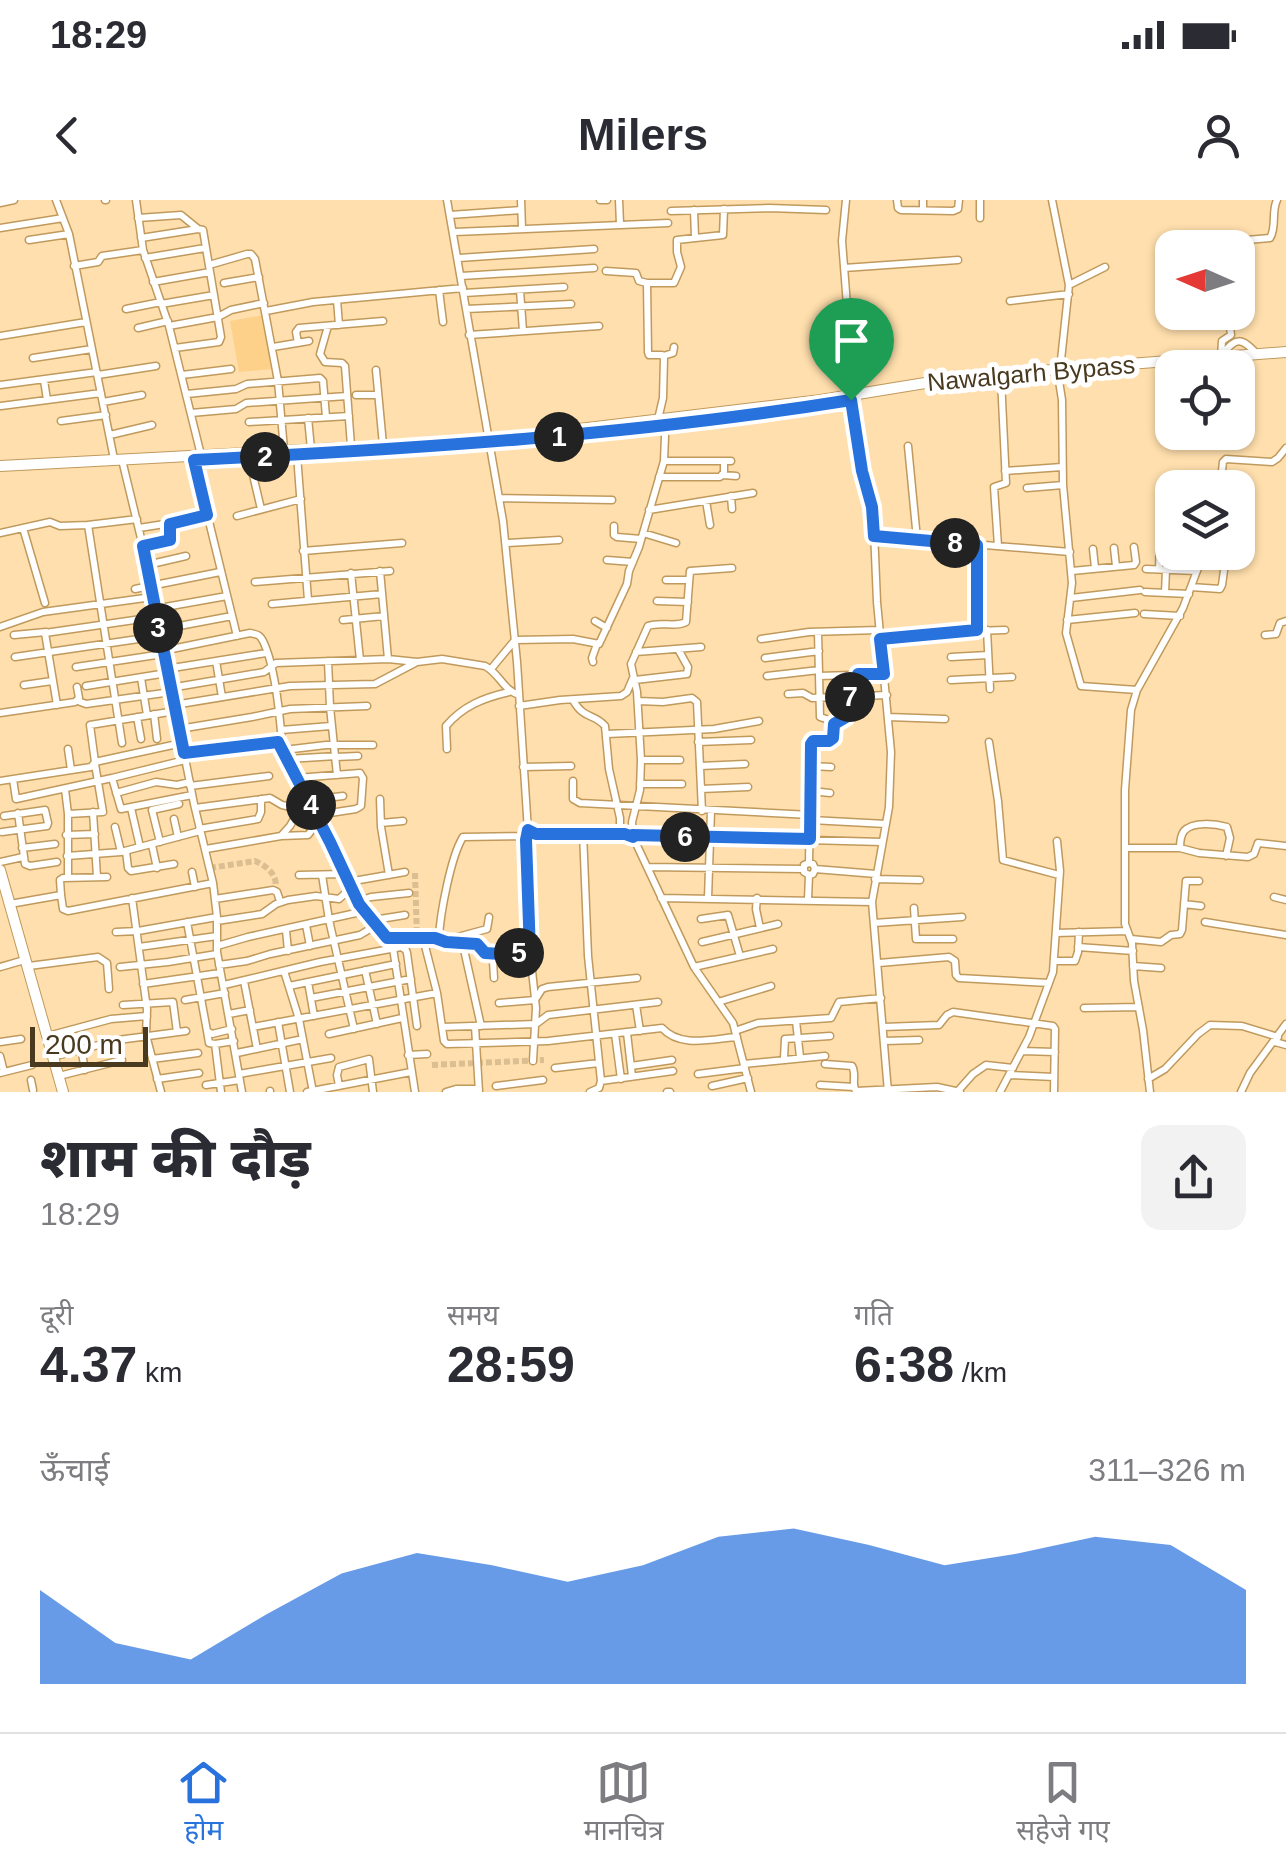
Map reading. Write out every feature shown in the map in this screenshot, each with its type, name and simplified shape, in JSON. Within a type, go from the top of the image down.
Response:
[{"type":"main road","name":"Nawalgarh Bypass","points":[[1255,354],[1286,354]]},
{"type":"main road","name":"Nawalgarh Bypass","points":[[851,398],[939,380],[1286,354]]},
{"type":"main road","name":"Nawalgarh Bypass","points":[[197,458],[249,458],[489,441],[1155,362]]},
{"type":"main road","name":"Nawalgarh Bypass","points":[[0,468],[489,441]]},
{"type":"main road","points":[[0,870],[61,1092]]},
{"type":"main road","points":[[0,886],[61,1092]]},
{"type":"street","points":[[0,204],[14,200]]},
{"type":"street","points":[[56,200],[68,234],[110,436],[143,546],[158,633],[213,883],[217,950],[242,1092]]},
{"type":"street","points":[[136,200],[144,254],[187,394],[207,515],[237,636]]},
{"type":"street","points":[[447,200],[506,543],[524,767],[536,1024],[532,1060]]},
{"type":"street","points":[[520,200],[522,228]]},
{"type":"street","points":[[600,200],[608,200]]},
{"type":"street","points":[[619,200],[620,224]]},
{"type":"street","points":[[708,200],[709,210]]},
{"type":"street","points":[[846,200],[842,241],[851,398],[862,471],[872,507],[891,774],[872,902],[888,1091]]},
{"type":"street","points":[[897,200],[901,210],[956,210],[959,200]]},
{"type":"street","points":[[923,200],[923,210]]},
{"type":"street","points":[[980,200],[980,218]]},
{"type":"street","points":[[1052,200],[1069,290],[1057,371],[1062,400],[1062,485],[1072,571],[1067,638],[1080,686],[1138,690]]},
{"type":"street","points":[[1255,239],[1270,238],[1276,200]]},
{"type":"street","points":[[671,212],[797,204],[826,210]]},
{"type":"street","points":[[606,271],[636,273],[639,282],[674,283],[681,267],[677,240],[723,235],[724,209]]},
{"type":"street","points":[[450,215],[521,210]]},
{"type":"street","points":[[694,210],[694,237]]},
{"type":"street","points":[[138,218],[182,215],[202,230],[221,337],[219,342],[175,348]]},
{"type":"street","points":[[0,228],[63,218]]},
{"type":"street","points":[[454,232],[668,223]]},
{"type":"street","points":[[141,238],[198,228]]},
{"type":"street","points":[[29,240],[68,234]]},
{"type":"street","points":[[74,266],[98,262],[102,256],[206,248]]},
{"type":"street","points":[[458,258],[594,249]]},
{"type":"street","points":[[154,282],[251,254],[259,277],[278,381],[284,451]]},
{"type":"street","points":[[844,268],[958,260]]},
{"type":"street","points":[[1010,300],[1069,290],[1104,267]]},
{"type":"street","points":[[462,276],[594,268]]},
{"type":"street","points":[[224,283],[259,277]]},
{"type":"street","points":[[647,283],[648,352],[663,356],[673,353],[674,347]]},
{"type":"street","points":[[138,328],[218,317],[231,310],[439,290],[564,287]]},
{"type":"street","points":[[439,290],[443,322]]},
{"type":"street","points":[[520,290],[523,331]]},
{"type":"street","points":[[126,309],[214,295]]},
{"type":"street","points":[[337,300],[339,325]]},
{"type":"street","points":[[466,309],[571,304]]},
{"type":"street","points":[[298,343],[298,329],[384,321]]},
{"type":"street","points":[[0,336],[86,322]]},
{"type":"street","points":[[328,326],[320,354],[325,362],[344,364],[351,396],[351,448]]},
{"type":"street","points":[[469,335],[599,326]]},
{"type":"street","points":[[1222,350],[1222,341],[1229,339],[1230,330]]},
{"type":"street","points":[[272,347],[310,341]]},
{"type":"street","points":[[33,358],[92,348]]},
{"type":"street","points":[[594,662],[597,644],[627,584],[664,462],[665,436],[660,423],[663,356]]},
{"type":"street","points":[[0,385],[156,366]]},
{"type":"street","points":[[182,376],[231,369]]},
{"type":"street","points":[[376,370],[383,445]]},
{"type":"street","points":[[187,394],[322,378],[326,417]]},
{"type":"street","points":[[998,546],[994,490],[1005,485],[1001,378]]},
{"type":"street","points":[[44,380],[47,400]]},
{"type":"street","points":[[0,406],[101,392]]},
{"type":"street","points":[[103,402],[142,395]]},
{"type":"street","points":[[191,413],[236,409],[246,403],[378,395]]},
{"type":"street","points":[[61,422],[106,416]]},
{"type":"street","points":[[249,422],[349,416]]},
{"type":"street","points":[[308,418],[311,450]]},
{"type":"street","points":[[110,436],[152,425]]},
{"type":"street","points":[[908,446],[917,539]]},
{"type":"street","points":[[1222,470],[1226,459],[1272,462],[1286,448]]},
{"type":"street","points":[[297,455],[308,600]]},
{"type":"street","points":[[249,458],[261,509]]},
{"type":"street","points":[[688,461],[688,477]]},
{"type":"street","points":[[664,462],[727,461],[723,475]]},
{"type":"street","points":[[1005,471],[1062,467]]},
{"type":"street","points":[[658,476],[736,476]]},
{"type":"street","points":[[1027,488],[1062,485]]},
{"type":"street","points":[[649,510],[753,493]]},
{"type":"street","points":[[731,496],[732,509]]},
{"type":"street","points":[[236,516],[301,498]]},
{"type":"street","points":[[499,498],[612,500]]},
{"type":"street","points":[[706,500],[710,525]]},
{"type":"street","points":[[0,533],[50,522],[60,526],[171,523],[207,515]]},
{"type":"street","points":[[143,546],[170,540],[171,523]]},
{"type":"street","points":[[88,526],[122,743]]},
{"type":"street","points":[[614,526],[615,536],[676,542]]},
{"type":"street","points":[[23,528],[45,603]]},
{"type":"street","points":[[874,536],[1070,552]]},
{"type":"street","points":[[506,543],[559,540]]},
{"type":"street","points":[[304,552],[402,544]]},
{"type":"street","points":[[977,545],[977,630]]},
{"type":"street","points":[[1072,571],[1135,564],[1134,547]]},
{"type":"street","points":[[1114,548],[1116,566]]},
{"type":"street","points":[[1093,550],[1095,568]]},
{"type":"street","points":[[146,565],[186,556]]},
{"type":"street","points":[[607,560],[632,562]]},
{"type":"street","points":[[732,568],[691,570],[684,624],[648,626],[636,652],[632,664],[638,700],[640,784],[632,822],[633,836],[694,967],[729,1016],[751,1092]]},
{"type":"street","points":[[1146,569],[1155,570]]},
{"type":"street","points":[[255,582],[390,570]]},
{"type":"street","points":[[1150,1092],[1133,951],[1127,931],[1127,760],[1131,710],[1138,690],[1180,616],[1197,571],[1162,570],[1165,593]]},
{"type":"street","points":[[1071,598],[1220,589],[1224,570]]},
{"type":"street","points":[[380,571],[388,659]]},
{"type":"street","points":[[135,588],[220,572]]},
{"type":"street","points":[[351,573],[360,660]]},
{"type":"street","points":[[666,580],[689,580]]},
{"type":"street","points":[[272,604],[382,594]]},
{"type":"street","points":[[14,635],[102,625],[227,596]]},
{"type":"street","points":[[0,627],[42,612],[152,597]]},
{"type":"street","points":[[658,601],[688,602]]},
{"type":"street","points":[[1067,620],[1139,613],[1180,616]]},
{"type":"street","points":[[15,657],[105,644],[232,616]]},
{"type":"street","points":[[343,620],[384,616]]},
{"type":"street","points":[[595,621],[607,628]]},
{"type":"street","points":[[1265,635],[1276,634],[1280,623],[1286,621]]},
{"type":"street","points":[[987,630],[990,689]]},
{"type":"street","points":[[762,639],[818,632],[880,635],[1006,630]]},
{"type":"street","points":[[47,632],[46,652],[57,705]]},
{"type":"street","points":[[818,632],[821,719],[835,722],[846,717],[858,674]]},
{"type":"street","points":[[76,668],[250,633],[263,641],[288,759],[358,902],[392,948],[414,1091],[404,1092]]},
{"type":"street","points":[[515,640],[573,639],[597,644]]},
{"type":"street","points":[[491,670],[515,640]]},
{"type":"street","points":[[636,652],[701,647]]},
{"type":"street","points":[[634,678],[687,674],[688,666],[678,649]]},
{"type":"street","points":[[765,658],[819,650]]},
{"type":"street","points":[[78,701],[81,687],[266,653]]},
{"type":"street","points":[[951,656],[988,655]]},
{"type":"street","points":[[0,713],[144,696],[267,671],[276,663],[328,661],[450,660],[491,670],[510,691],[519,695]]},
{"type":"street","points":[[216,661],[222,698]]},
{"type":"street","points":[[328,661],[337,775]]},
{"type":"street","points":[[68,814],[103,812],[90,725],[274,688],[381,683],[417,662]]},
{"type":"street","points":[[767,676],[884,674]]},
{"type":"street","points":[[951,680],[1012,677]]},
{"type":"street","points":[[141,678],[157,740]]},
{"type":"street","points":[[519,706],[624,696],[634,678]]},
{"type":"street","points":[[24,685],[52,680]]},
{"type":"street","points":[[447,749],[446,726],[451,720],[478,700],[510,691]]},
{"type":"street","points":[[788,694],[820,698],[887,695]]},
{"type":"street","points":[[638,700],[695,699],[701,789],[710,837],[708,898]]},
{"type":"street","points":[[573,700],[581,713],[602,722],[607,734],[620,834]]},
{"type":"street","points":[[179,728],[290,708],[367,706]]},
{"type":"street","points":[[137,717],[141,739]]},
{"type":"street","points":[[888,717],[945,719]]},
{"type":"street","points":[[607,734],[698,730],[759,721]]},
{"type":"street","points":[[808,899],[811,744],[832,740],[835,722]]},
{"type":"street","points":[[280,730],[331,726]]},
{"type":"street","points":[[698,742],[752,740]]},
{"type":"street","points":[[13,779],[16,799],[98,782],[184,756],[273,742],[283,747],[372,745]]},
{"type":"street","points":[[990,742],[1003,860],[1059,875]]},
{"type":"street","points":[[0,781],[91,767],[95,762],[182,743]]},
{"type":"street","points":[[68,749],[71,770]]},
{"type":"street","points":[[288,759],[358,756]]},
{"type":"street","points":[[640,760],[680,760]]},
{"type":"street","points":[[700,766],[745,764]]},
{"type":"street","points":[[524,767],[572,766]]},
{"type":"street","points":[[810,766],[832,767]]},
{"type":"street","points":[[195,808],[261,799],[274,799],[282,805],[315,813],[356,810],[360,806],[362,775],[358,773],[297,778]]},
{"type":"street","points":[[112,778],[122,809],[191,788],[269,776]]},
{"type":"street","points":[[573,781],[572,799],[576,803],[886,824]]},
{"type":"street","points":[[116,793],[156,782],[191,788]]},
{"type":"street","points":[[640,784],[682,784]]},
{"type":"street","points":[[701,789],[748,788]]},
{"type":"street","points":[[65,789],[68,878]]},
{"type":"street","points":[[810,791],[830,793]]},
{"type":"street","points":[[308,800],[343,796]]},
{"type":"street","points":[[67,856],[124,851],[258,819],[261,799]]},
{"type":"street","points":[[380,799],[389,875]]},
{"type":"street","points":[[157,868],[152,810],[179,804]]},
{"type":"street","points":[[132,808],[140,847]]},
{"type":"street","points":[[281,836],[302,809]]},
{"type":"street","points":[[2,832],[46,826],[47,816],[46,810],[4,816]]},
{"type":"street","points":[[93,812],[97,877]]},
{"type":"street","points":[[18,813],[27,866],[57,862]]},
{"type":"street","points":[[206,849],[308,835],[314,827],[315,813]]},
{"type":"street","points":[[174,818],[178,837]]},
{"type":"street","points":[[381,823],[403,821]]},
{"type":"street","points":[[1180,848],[1185,830],[1220,824],[1227,827],[1230,835],[1226,856]]},
{"type":"street","points":[[115,828],[130,871],[174,864]]},
{"type":"street","points":[[439,938],[460,838],[466,836],[583,832],[882,842]]},
{"type":"street","points":[[583,832],[590,983],[601,1081],[593,1092]]},
{"type":"street","points":[[66,835],[95,834]]},
{"type":"street","points":[[1000,1092],[1034,1024],[1055,961],[1057,841]]},
{"type":"street","points":[[1126,848],[1180,848],[1252,857],[1260,843],[1286,846]]},
{"type":"street","points":[[0,862],[55,844]]},
{"type":"street","points":[[648,867],[809,869],[920,880]]},
{"type":"street","points":[[192,872],[195,887]]},
{"type":"street","points":[[300,875],[348,881],[405,872]]},
{"type":"street","points":[[322,875],[354,1029]]},
{"type":"street","points":[[107,878],[60,880],[63,909],[213,883]]},
{"type":"street","points":[[116,932],[262,914],[280,902],[339,899],[348,881]]},
{"type":"street","points":[[1131,940],[1160,942],[1180,934],[1186,881],[1199,881]]},
{"type":"street","points":[[214,899],[273,890],[280,902]]},
{"type":"street","points":[[358,902],[409,893]]},
{"type":"street","points":[[10,904],[62,896]]},
{"type":"street","points":[[1274,897],[1286,900]]},
{"type":"street","points":[[661,898],[872,902]]},
{"type":"street","points":[[757,898],[760,928]]},
{"type":"street","points":[[133,899],[146,1004],[146,1036],[161,1092]]},
{"type":"street","points":[[1184,904],[1201,906]]},
{"type":"street","points":[[914,908],[918,940],[953,938]]},
{"type":"street","points":[[120,967],[194,958],[248,936],[364,912]]},
{"type":"street","points":[[143,984],[197,976],[334,941],[366,932],[380,920],[405,915]]},
{"type":"street","points":[[701,918],[728,915],[740,956]]},
{"type":"street","points":[[387,938],[454,938],[484,931],[490,917]]},
{"type":"street","points":[[874,923],[962,917]]},
{"type":"street","points":[[188,922],[209,1043],[234,1041]]},
{"type":"street","points":[[1205,922],[1286,935]]},
{"type":"street","points":[[702,942],[778,924]]},
{"type":"street","points":[[306,925],[310,946]]},
{"type":"street","points":[[286,930],[288,951]]},
{"type":"street","points":[[1056,933],[1127,931]]},
{"type":"street","points":[[1055,961],[1075,961],[1079,932]]},
{"type":"street","points":[[140,946],[217,936]]},
{"type":"street","points":[[423,938],[447,1044],[532,1042],[662,1028],[688,1042],[736,1034],[758,1023],[831,1018],[839,1002],[881,998]]},
{"type":"street","points":[[439,938],[477,944],[483,952],[508,957],[530,952]]},
{"type":"street","points":[[446,1092],[479,1090],[478,1026],[461,943]]},
{"type":"street","points":[[1078,946],[1133,951]]},
{"type":"street","points":[[185,1000],[284,971],[402,947],[406,950],[418,1026]]},
{"type":"street","points":[[694,967],[773,949]]},
{"type":"street","points":[[494,978],[493,961],[498,954]]},
{"type":"street","points":[[0,967],[98,957],[107,963],[109,989]]},
{"type":"street","points":[[879,963],[950,957],[959,978],[1049,983]]},
{"type":"street","points":[[289,986],[396,964]]},
{"type":"street","points":[[1134,966],[1161,968]]},
{"type":"street","points":[[365,970],[378,1024]]},
{"type":"street","points":[[284,971],[304,1039],[311,1092],[411,1072]]},
{"type":"street","points":[[311,998],[411,978]]},
{"type":"street","points":[[499,1002],[535,1000],[544,988],[637,978]]},
{"type":"street","points":[[244,981],[257,1049]]},
{"type":"street","points":[[308,982],[314,1016]]},
{"type":"street","points":[[718,1002],[770,986]]},
{"type":"street","points":[[253,1028],[437,993]]},
{"type":"street","points":[[123,1005],[173,1002],[177,1032]]},
{"type":"street","points":[[442,1026],[536,1024],[548,1015],[658,1002]]},
{"type":"street","points":[[636,1005],[640,1031]]},
{"type":"street","points":[[1084,1008],[1139,1007]]},
{"type":"street","points":[[228,1014],[250,1010]]},
{"type":"street","points":[[882,1027],[939,1024],[952,1012],[1055,1027],[1054,1092]]},
{"type":"street","points":[[46,1036],[111,1019],[146,1016]]},
{"type":"street","points":[[330,1034],[402,1018]]},
{"type":"street","points":[[796,1021],[800,1057]]},
{"type":"street","points":[[278,1022],[290,1092]]},
{"type":"street","points":[[1242,1092],[1250,1073],[1286,1024]]},
{"type":"street","points":[[1148,1080],[1166,1069],[1210,1025],[1242,1026],[1286,1046]]},
{"type":"street","points":[[207,1031],[212,1034],[232,1029]]},
{"type":"street","points":[[52,1057],[82,1048],[186,1031]]},
{"type":"street","points":[[626,1033],[632,1077]]},
{"type":"street","points":[[614,1034],[622,1079]]},
{"type":"street","points":[[784,1058],[785,1039],[830,1036]]},
{"type":"street","points":[[0,1042],[21,1039]]},
{"type":"street","points":[[236,1052],[304,1039]]},
{"type":"street","points":[[884,1041],[920,1040]]},
{"type":"street","points":[[214,1044],[221,1092]]},
{"type":"street","points":[[82,1048],[85,1070]]},
{"type":"street","points":[[1022,1051],[1055,1052]]},
{"type":"street","points":[[152,1059],[198,1053]]},
{"type":"street","points":[[408,1056],[427,1054]]},
{"type":"street","points":[[0,1056],[2,1072],[32,1065]]},
{"type":"street","points":[[698,1074],[800,1057],[852,1066],[854,1090]]},
{"type":"street","points":[[206,1085],[330,1058]]},
{"type":"street","points":[[338,1086],[337,1070],[341,1065],[369,1059],[373,1092]]},
{"type":"street","points":[[58,1077],[122,1060]]},
{"type":"street","points":[[630,1066],[672,1060]]},
{"type":"street","points":[[555,1068],[598,1063]]},
{"type":"street","points":[[820,1085],[859,1092],[937,1087],[958,1092],[986,1065],[1054,1077]]},
{"type":"street","points":[[601,1081],[673,1071]]},
{"type":"street","points":[[157,1079],[200,1073]]},
{"type":"street","points":[[712,1086],[748,1078]]},
{"type":"street","points":[[31,1080],[31,1091]]},
{"type":"street","points":[[496,1086],[518,1088],[542,1080]]},
{"type":"shaded area","points":[[263,315],[273,369],[239,372],[230,321]]},
{"type":"tunnel","points":[[210,868],[255,861],[271,872],[275,890]]},
{"type":"tunnel","points":[[415,873],[417,938]]},
{"type":"tunnel","points":[[432,1065],[544,1060]]},
{"type":"route","points":[[851,400],[874,536],[977,545],[977,630],[880,639],[884,674],[858,674],[859,696],[850,696],[846,717],[834,724],[833,738],[811,744],[810,839],[536,834],[528,830],[530,952],[508,957],[482,952],[477,944],[439,938],[387,938],[359,904],[282,744],[184,753],[143,546],[170,540],[169,524],[207,515],[194,460],[528,440],[851,400]]}]
